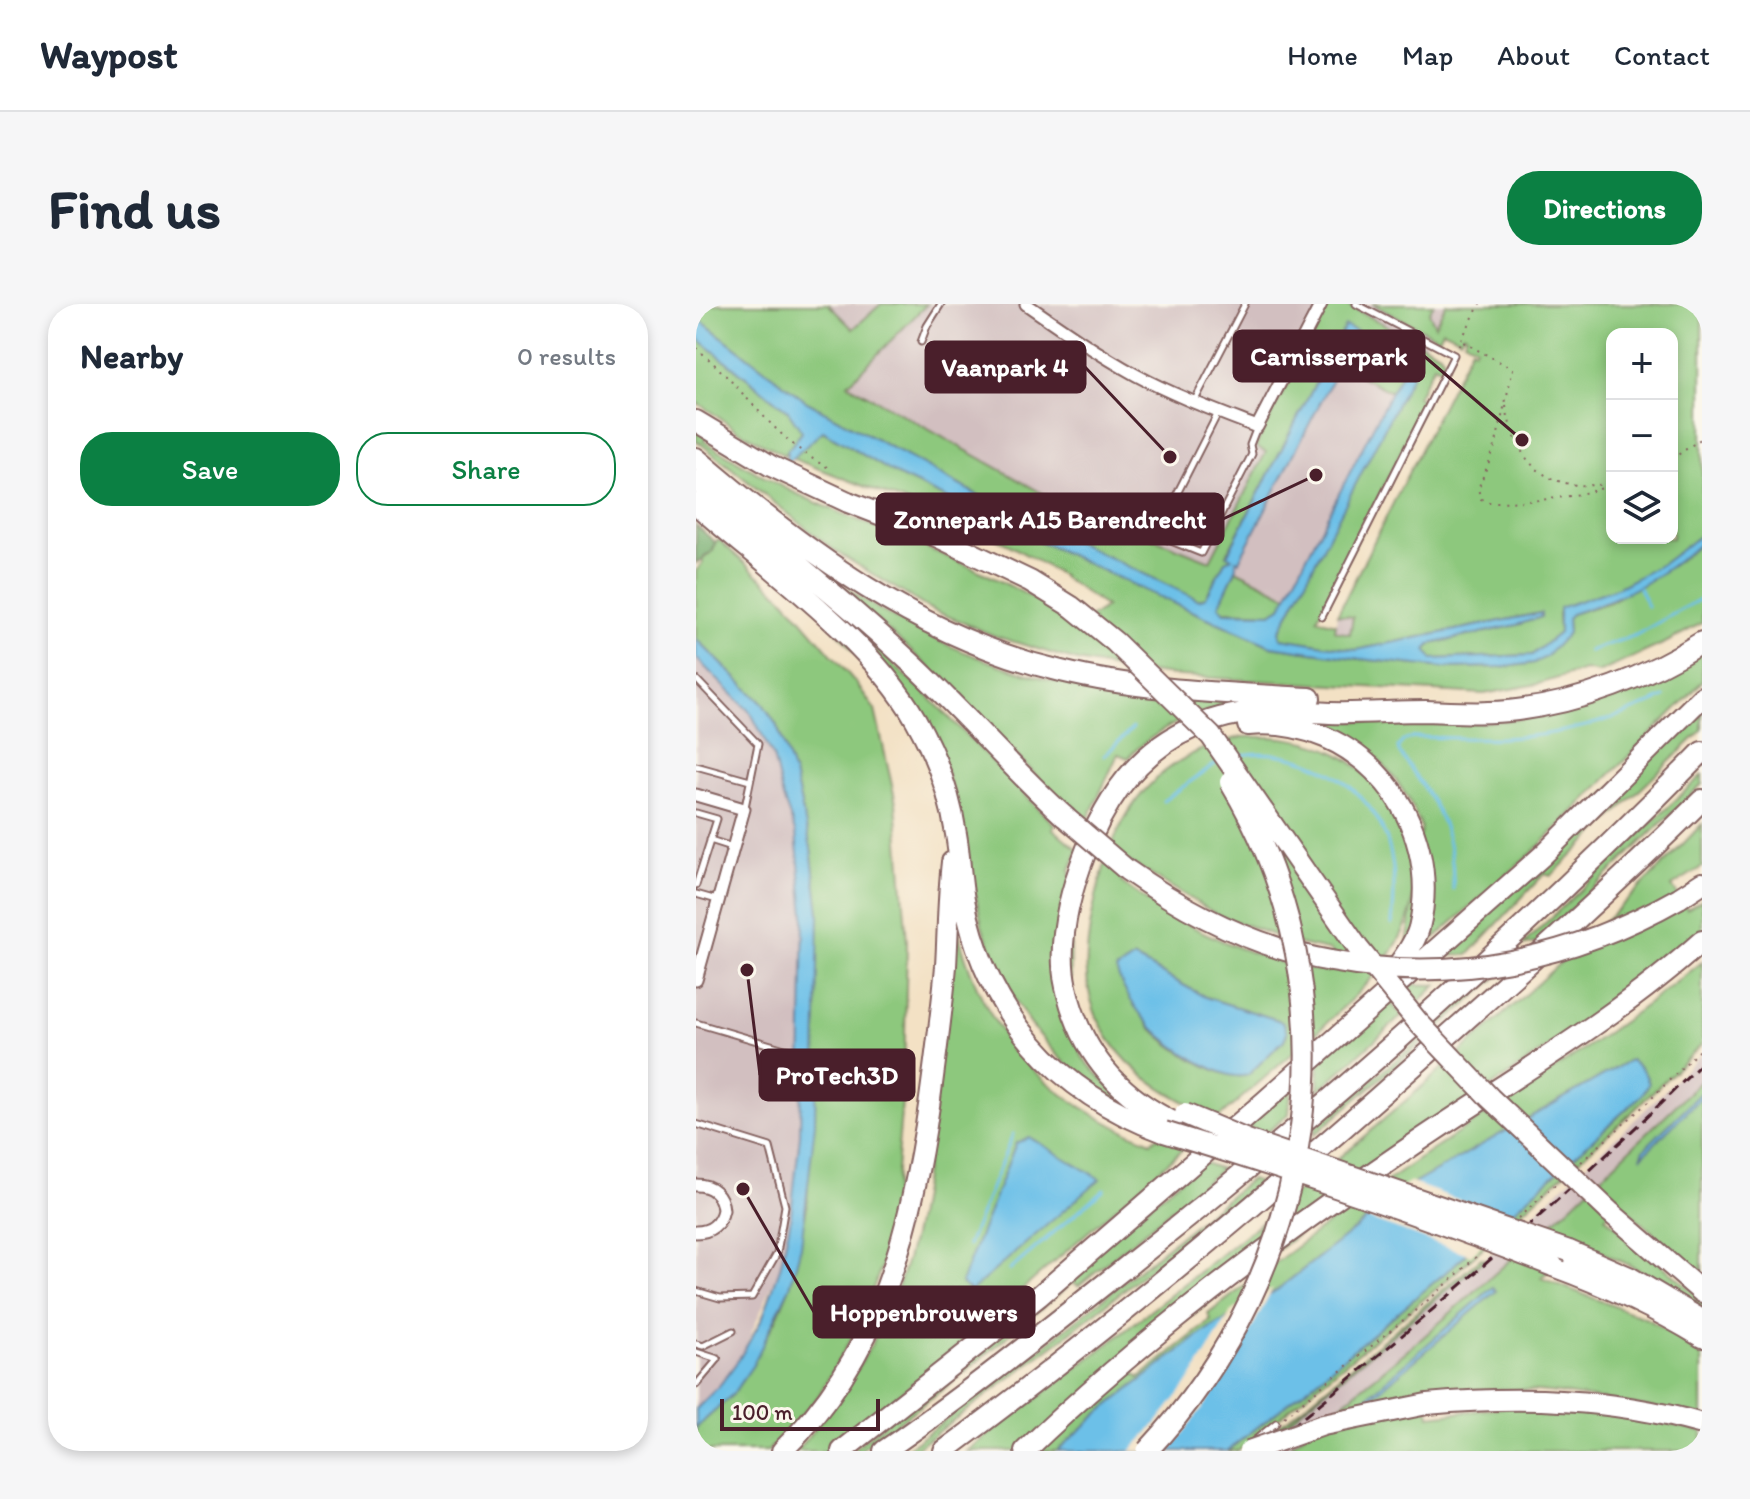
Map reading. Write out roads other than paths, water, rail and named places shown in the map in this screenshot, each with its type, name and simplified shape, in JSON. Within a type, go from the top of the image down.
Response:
[{"type":"highway","points":[[703,426],[771,466],[818,489],[936,536],[1030,581],[1072,607],[1115,642],[1211,736],[1358,948],[1418,1022],[1490,1098],[1610,1212],[1702,1292]]},
{"type":"highway","points":[[696,458],[821,559],[860,585],[943,630],[1029,662],[1130,684],[1327,699],[1425,711]]},
{"type":"highway","points":[[696,481],[881,634],[1065,817],[1127,870],[1171,900],[1224,927],[1282,949],[1331,961],[1406,970],[1463,968],[1512,962],[1604,935],[1679,898],[1702,883]]},
{"type":"highway","points":[[696,504],[847,636],[895,688],[930,747],[946,791],[956,832],[964,899],[991,984],[1007,1012],[1047,1061],[1080,1088],[1120,1113],[1247,1140],[1569,1251],[1631,1278],[1692,1322],[1702,1337]]},
{"type":"highway","points":[[1702,642],[1654,669],[1608,688],[1559,703],[1516,711],[1261,711],[1216,718],[1180,733],[1135,767],[1091,838],[1070,899],[1063,959],[1066,986],[1083,1037],[1104,1069],[1133,1098],[1235,1153],[1497,1244],[1692,1322],[1702,1344]]},
{"type":"highway","points":[[1147,1451],[1196,1395],[1231,1341],[1253,1299],[1277,1237],[1293,1177],[1304,1091],[1305,1051],[1298,972],[1291,935],[1273,876],[1237,793],[1169,695]]},
{"type":"highway","points":[[842,1451],[1094,1250],[1310,1061],[1542,856],[1702,697]]},
{"type":"highway","points":[[1175,1123],[1106,1053],[1081,1003],[1075,953],[1080,911],[1093,866],[1128,795],[1152,766],[1170,753],[1223,729],[1281,725],[1323,737],[1361,757],[1391,787],[1410,821],[1420,853],[1424,888],[1418,930],[1386,981],[1329,1036],[1310,1061]]},
{"type":"highway","points":[[884,1451],[1045,1331],[1320,1109],[1535,916],[1702,752]]},
{"type":"highway","points":[[944,1451],[1115,1321],[1328,1142],[1502,988],[1702,800]]},
{"type":"highway","points":[[782,1451],[843,1377],[877,1314],[904,1235],[916,1187],[935,1062],[956,832]]},
{"type":"highway","points":[[1025,1451],[1102,1380],[1307,1220],[1618,1007],[1702,941]]},
{"type":"highway","points":[[1249,1451],[1323,1425],[1427,1404],[1499,1398],[1574,1400],[1639,1409],[1702,1424]]},
{"type":"street","points":[[1026,304],[1101,355],[1194,403],[1257,427],[1321,304]]},
{"type":"street","points":[[696,795],[744,809],[696,980]]},
{"type":"street","points":[[696,1185],[716,1192],[723,1210],[716,1225],[705,1232],[696,1232]]},
{"type":"lane","points":[[921,342],[941,304]]},
{"type":"lane","points":[[1194,403],[1245,304]]},
{"type":"lane","points":[[1322,617],[1454,355],[1356,304]]},
{"type":"lane","points":[[1218,412],[1156,535],[1201,553],[1252,454],[1250,445],[1257,427]]},
{"type":"lane","points":[[696,679],[758,744],[744,809]]},
{"type":"lane","points":[[696,766],[750,781]]},
{"type":"lane","points":[[696,813],[717,819],[696,885]]},
{"type":"lane","points":[[710,840],[733,847]]},
{"type":"lane","points":[[696,894],[718,901]]},
{"type":"lane","points":[[696,1023],[788,1050]]},
{"type":"lane","points":[[696,1124],[770,1147],[785,1206],[777,1253],[752,1297],[720,1298],[696,1291]]},
{"type":"lane","points":[[696,1344],[703,1346],[733,1331]]},
{"type":"lane","points":[[696,1352],[718,1359],[696,1385]]},
{"type":"lane","points":[[1242,1451],[1276,1423]]},
{"type":"water","points":[[696,317],[807,402],[985,499],[1199,600],[1206,597],[1225,561],[1232,558],[1227,555],[1345,326],[1357,331],[1239,561],[1236,560],[1237,567],[1219,606],[1225,612],[1271,613],[1281,607],[1391,392],[1407,364],[1413,362],[1416,367],[1280,631],[1281,638],[1356,650],[1541,613],[1541,617],[1517,625],[1431,644],[1426,650],[1432,659],[1532,655],[1559,633],[1559,608],[1619,587],[1662,564],[1702,534],[1702,542],[1641,586],[1571,614],[1567,618],[1568,633],[1546,657],[1534,663],[1506,667],[1444,668],[1271,646],[899,476],[823,431],[786,464],[787,451],[802,432],[788,411],[696,337]]},
{"type":"water","points":[[696,639],[763,704],[777,726],[794,774],[811,848],[819,913],[815,1124],[801,1246],[790,1287],[753,1365],[732,1395],[696,1428],[696,1409],[719,1386],[739,1359],[762,1319],[780,1268],[790,1222],[800,1135],[804,914],[796,834],[773,756],[751,713],[696,658]]},
{"type":"water","points":[[1134,958],[1205,997],[1278,1020],[1284,1024],[1287,1033],[1284,1040],[1248,1075],[1229,1075],[1195,1060],[1153,1029],[1123,987],[1116,970]]},
{"type":"water","points":[[1630,1060],[1640,1067],[1648,1080],[1643,1094],[1445,1273],[1227,1451],[1057,1451],[1100,1412],[1201,1334],[1277,1290],[1408,1187]]},
{"type":"water","points":[[1702,1092],[1702,1097],[1641,1157],[1644,1149]]},
{"type":"water","points":[[1029,1137],[1100,1179],[971,1291],[961,1283],[1016,1143]]},
{"type":"water","points":[[1493,1287],[1496,1291],[1365,1403],[1358,1405]]},
{"type":"waterway","points":[[1639,588],[1648,607]]},
{"type":"waterway","points":[[1589,651],[1636,635],[1702,598]]},
{"type":"waterway","points":[[1453,889],[1453,867],[1445,830],[1431,800],[1399,752],[1398,747],[1403,741],[1412,737],[1493,738],[1545,734],[1606,720],[1664,697]]},
{"type":"waterway","points":[[1104,756],[1133,728]]},
{"type":"waterway","points":[[1233,757],[1258,753],[1283,755],[1307,762],[1330,773],[1369,806],[1382,827],[1392,860],[1392,924]]},
{"type":"waterway","points":[[1163,801],[1218,762]]},
{"type":"waterway","points":[[968,1245],[1013,1134]]},
{"type":"waterway","points":[[1010,1270],[1104,1189]]},
{"type":"railway","points":[[1262,1451],[1487,1263],[1596,1165],[1702,1063]]},
{"type":"place","name":"Carnisserpark","points":[[1522,440]]},
{"type":"place","name":"Vaanpark 4","points":[[1170,457]]},
{"type":"place","name":"Zonnepark A15 Barendrecht","points":[[1316,475]]},
{"type":"place","name":"ProTech3D","points":[[747,970]]},
{"type":"place","name":"Hoppenbrouwers","points":[[743,1189]]}]
